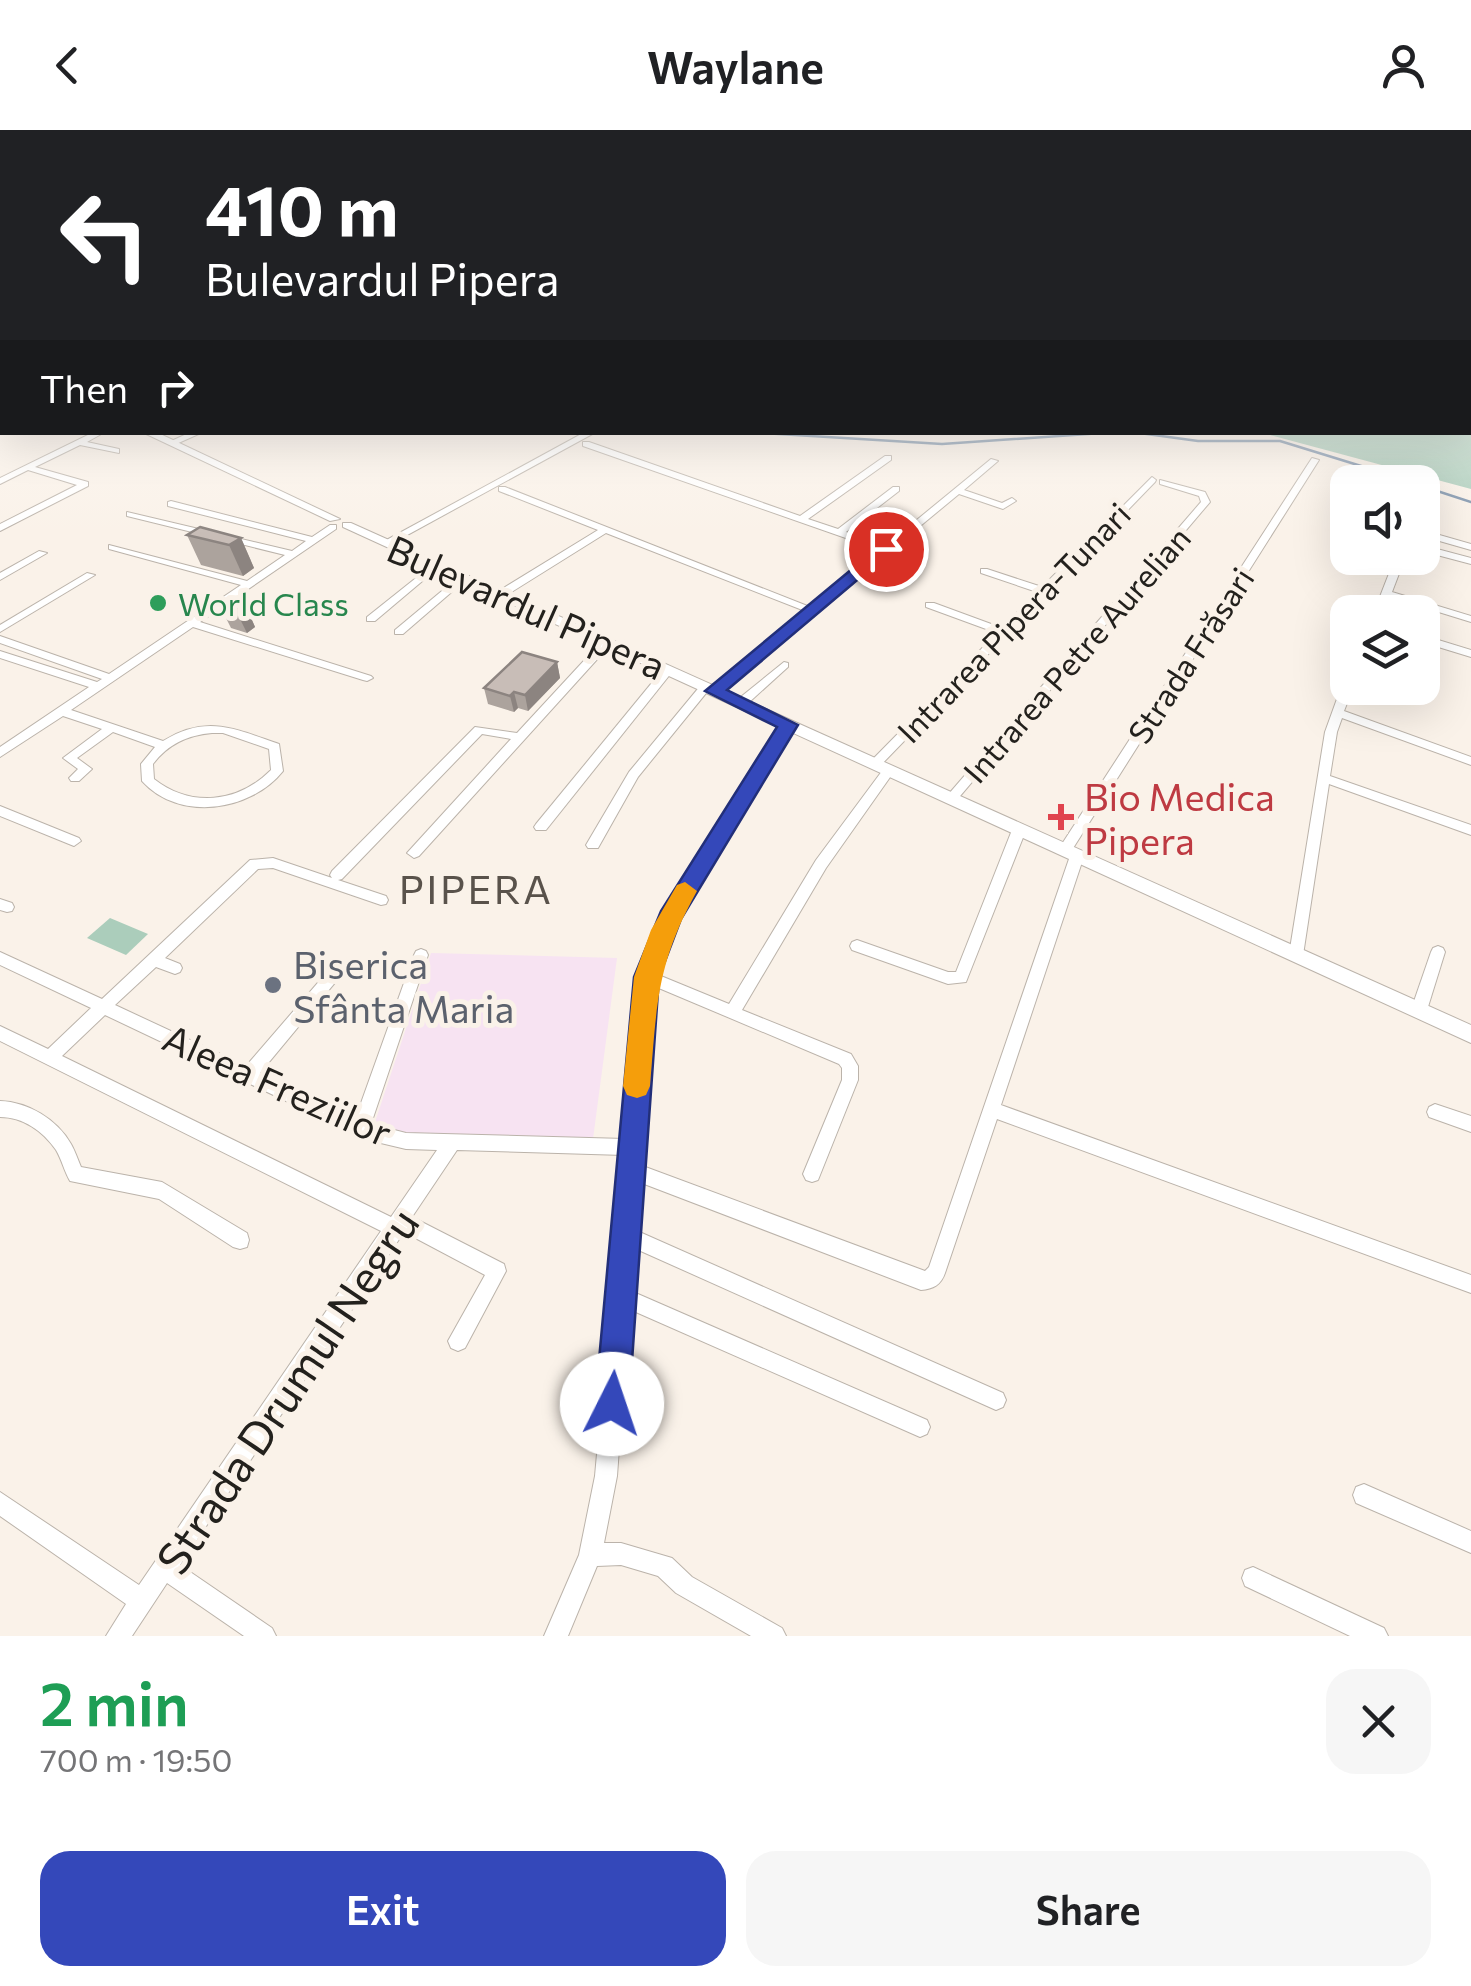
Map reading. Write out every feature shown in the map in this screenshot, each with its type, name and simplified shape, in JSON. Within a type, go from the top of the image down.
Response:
[{"type":"main road","points":[[153,435],[333,523]]},
{"type":"main road","name":"Bulevardul Pipera","points":[[333,523],[347,525],[436,564],[1471,1034]]},
{"type":"street","points":[[0,481],[97,435]]},
{"type":"street","points":[[171,444],[192,435]]},
{"type":"street","points":[[386,542],[586,435]]},
{"type":"street","points":[[84,441],[116,451]]},
{"type":"street","points":[[586,444],[886,549]]},
{"type":"street","points":[[802,519],[888,458]]},
{"type":"street","name":"Strada Frăsari","points":[[630,1170],[929,1280],[936,1273],[992,1110],[1071,853],[1316,460]]},
{"type":"street","points":[[592,846],[633,776],[710,689],[994,461]]},
{"type":"street","points":[[0,528],[85,484],[28,468]]},
{"type":"street","name":"Intrarea Pipera-Tunari","points":[[732,1012],[882,767],[1043,591],[1158,481]]},
{"type":"street","name":"Intrarea Petre Aurelian","points":[[951,799],[1207,500],[1198,492],[1158,481]]},
{"type":"street","points":[[502,489],[810,610]]},
{"type":"street","points":[[840,532],[896,489]]},
{"type":"street","points":[[958,491],[1003,506],[1012,501]]},
{"type":"street","points":[[171,504],[313,540]]},
{"type":"street","points":[[130,514],[292,554]]},
{"type":"street","points":[[0,753],[333,523]]},
{"type":"street","points":[[501,594],[606,530]]},
{"type":"street","points":[[1440,539],[1471,547]]},
{"type":"street","points":[[112,547],[248,584]]},
{"type":"street","points":[[0,577],[42,553]]},
{"type":"street","points":[[1440,553],[1471,562]]},
{"type":"street","points":[[372,619],[436,564]]},
{"type":"street","points":[[984,571],[1043,591]]},
{"type":"street","points":[[0,629],[90,575]]},
{"type":"street","points":[[1393,575],[1386,593],[1471,619]]},
{"type":"street","points":[[400,632],[464,577]]},
{"type":"street","points":[[930,605],[1004,632]]},
{"type":"street","points":[[191,623],[368,678]]},
{"type":"street","points":[[0,639],[110,678]]},
{"type":"street","points":[[414,853],[606,642]]},
{"type":"street","points":[[1440,644],[1471,654]]},
{"type":"street","points":[[0,654],[98,686]]},
{"type":"street","points":[[741,703],[784,665]]},
{"type":"street","points":[[542,827],[668,670]]},
{"type":"street","points":[[1296,955],[1324,778],[1341,705]]},
{"type":"street","points":[[61,711],[163,745],[190,732],[224,729],[272,744],[280,762],[271,780],[253,793],[228,800],[190,801],[157,790],[148,781],[147,764],[163,745]]},
{"type":"street","points":[[1338,713],[1471,760]]},
{"type":"street","points":[[556,1636],[590,1554],[606,1476],[647,977],[670,917],[788,725]]},
{"type":"street","points":[[75,778],[86,769],[70,758],[110,728]]},
{"type":"street","points":[[338,875],[479,730],[519,736]]},
{"type":"street","points":[[1324,778],[1471,830]]},
{"type":"street","points":[[0,811],[74,841]]},
{"type":"street","points":[[857,946],[948,978],[961,978],[1019,830]]},
{"type":"street","points":[[50,1057],[260,862],[381,900]]},
{"type":"street","points":[[1419,1010],[1438,952]]},
{"type":"street","points":[[360,1128],[421,955]]},
{"type":"street","name":"Aleea Freziilor","points":[[0,958],[360,1128],[392,1139],[632,1147]]},
{"type":"street","points":[[153,959],[175,968]]},
{"type":"street","points":[[249,1074],[333,975]]},
{"type":"street","points":[[647,977],[845,1059],[850,1066],[850,1080],[812,1174]]},
{"type":"street","points":[[0,1033],[496,1272],[458,1341]]},
{"type":"street","points":[[0,1110],[19,1111],[50,1130],[65,1149],[76,1176],[162,1191],[240,1240]]},
{"type":"street","points":[[992,1110],[1471,1284]]},
{"type":"street","points":[[1434,1112],[1471,1124]]},
{"type":"street","name":"Strada Drumul Negru","points":[[118,1636],[452,1143]]},
{"type":"street","points":[[626,1234],[996,1400]]},
{"type":"street","points":[[621,1296],[920,1427]]},
{"type":"street","points":[[1364,1495],[1471,1542]]},
{"type":"street","points":[[0,1503],[142,1601]]},
{"type":"street","points":[[590,1554],[621,1554],[664,1566],[684,1585],[774,1636]]},
{"type":"street","points":[[165,1568],[264,1636]]},
{"type":"street","points":[[1253,1578],[1376,1636]]},
{"type":"shaded area","points":[[431,953],[617,958],[593,1139],[404,1133],[375,1122]]},
{"type":"green space","points":[[1270,435],[1471,435],[1471,489],[1440,481],[1440,465],[1382,465]]},
{"type":"green space","points":[[110,918],[148,934],[126,955],[87,938]]},
{"type":"building","points":[[200,527],[241,538],[229,545],[187,535]]},
{"type":"building","points":[[232,606],[248,611],[239,617],[223,612]]},
{"type":"building","points":[[522,652],[557,662],[525,695],[514,692],[510,696],[484,688]]},
{"type":"waterway","points":[[796,435],[942,444],[1073,435]]},
{"type":"waterway","points":[[1154,435],[1198,441],[1280,441],[1358,465]]},
{"type":"waterway","points":[[1440,492],[1471,502]]},
{"type":"slow traffic","points":[[637,1086],[647,977],[663,930],[685,891]]},
{"type":"place","name":"World Class","points":[[158,603]]},
{"type":"place","name":"Bio Medica Pipera","points":[[1061,817]]},
{"type":"place","name":"Biserica Sfânta Maria","points":[[273,985]]},
{"type":"district","name":"PIPERA","points":[[476,887]]},
{"type":"route","points":[[612,1404],[647,977],[670,917],[788,725],[714,691],[886,549]]}]
